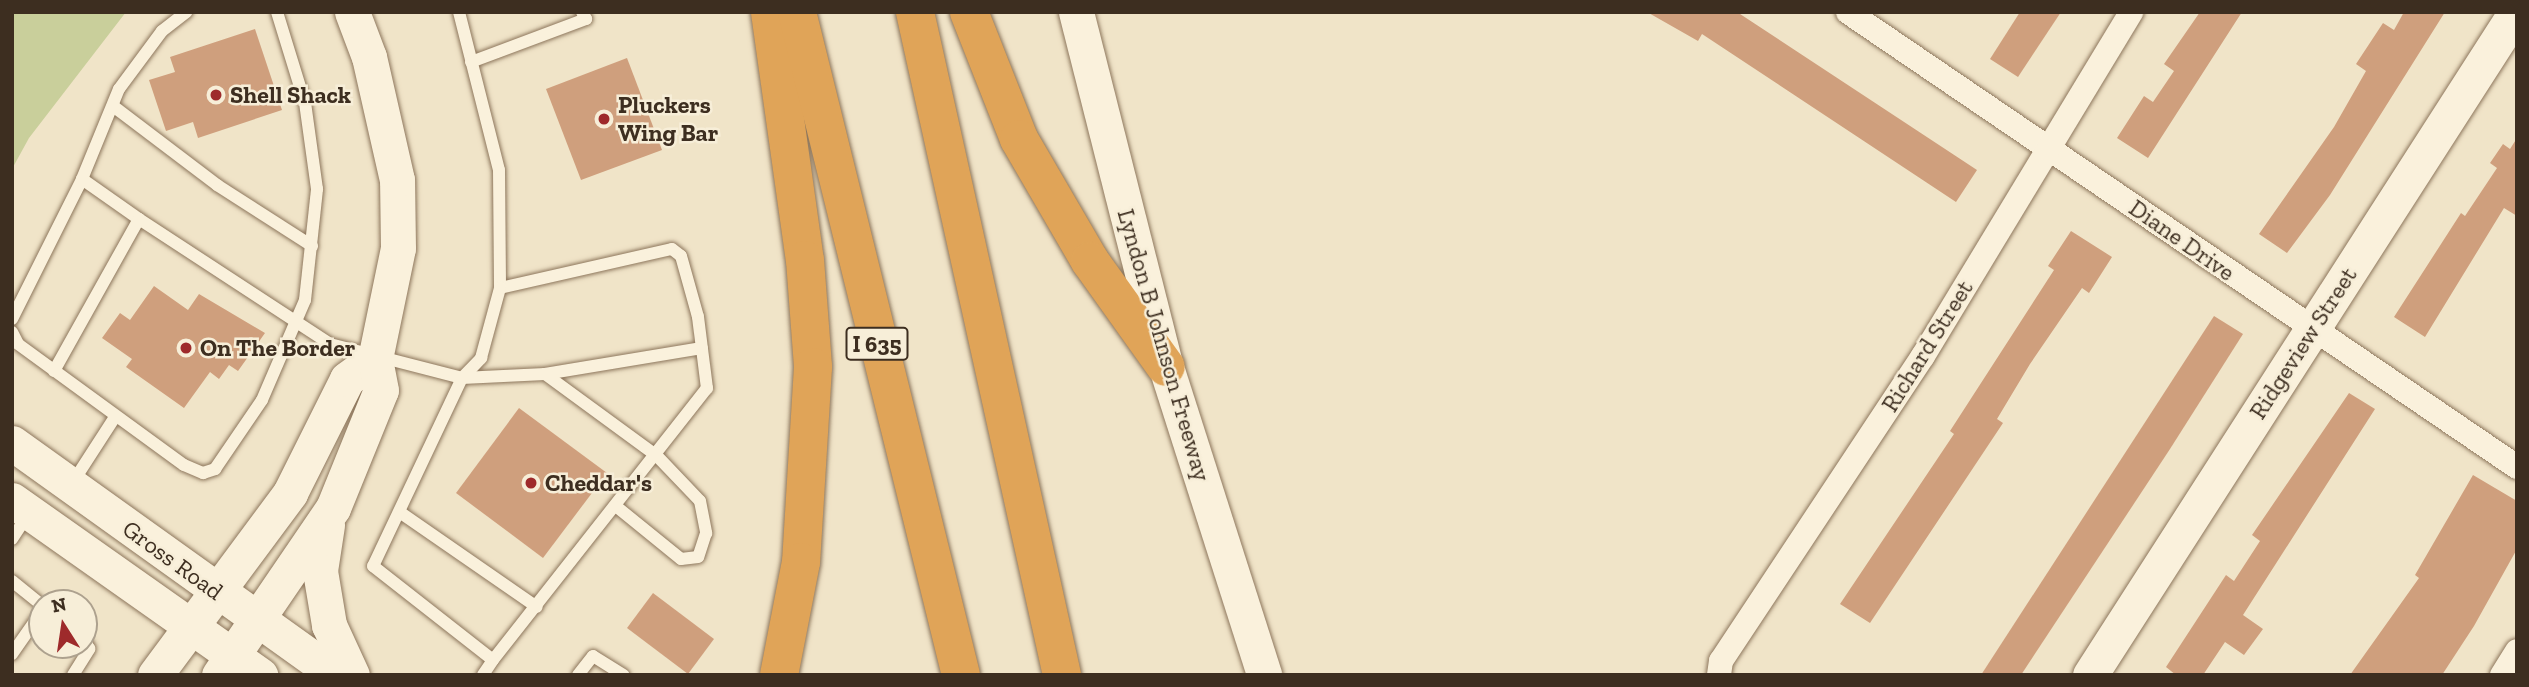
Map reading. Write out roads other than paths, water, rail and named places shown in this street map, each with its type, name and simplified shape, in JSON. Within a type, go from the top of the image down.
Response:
[{"type":"highway","points":[[770,12],[805,260],[813,367],[801,562],[779,675]]},
{"type":"highway","name":"I 635","points":[[797,12],[961,675]]},
{"type":"highway","points":[[915,12],[1062,675]]},
{"type":"highway","points":[[970,12],[1020,139],[1090,261],[1166,367]]},
{"type":"street","points":[[352,12],[369,57],[397,180],[398,248],[375,359],[381,390],[322,539],[320,571],[329,625],[352,675]]},
{"type":"street","name":"Lyndon B Johnson Freeway","points":[[1076,12],[1166,367],[1264,675]]},
{"type":"street","name":"Diane Drive","points":[[1848,12],[2517,467]]},
{"type":"street","name":"Richard Street","points":[[1719,675],[1721,661],[1923,356],[2046,146],[2130,12]]},
{"type":"street","name":"Ridgeview Street","points":[[2090,675],[2516,12]]},
{"type":"street","points":[[155,675],[290,493],[346,379],[375,359]]},
{"type":"street","name":"Gross Road","points":[[12,443],[257,622],[336,675]]},
{"type":"street","points":[[237,668],[257,622],[333,508]]},
{"type":"street","name":"Gross Road","points":[[18,517],[190,626],[237,668]]},
{"type":"street","points":[[2502,675],[2517,651]]},
{"type":"lane","points":[[12,319],[82,179],[113,106],[162,31],[186,12]]},
{"type":"lane","points":[[12,332],[18,344],[184,465],[203,473],[215,469],[262,400],[305,300],[317,189],[305,103],[277,12]]},
{"type":"lane","points":[[459,12],[499,170],[500,288],[481,358],[462,378],[401,513],[373,566],[493,660]]},
{"type":"lane","points":[[471,62],[586,19],[582,12]]},
{"type":"lane","points":[[113,106],[217,186],[312,246]]},
{"type":"lane","points":[[82,179],[295,325],[375,359],[462,378],[545,374],[702,348]]},
{"type":"lane","points":[[54,371],[139,219]]},
{"type":"lane","points":[[483,675],[657,456],[707,388],[702,348],[681,256],[671,249],[500,288]]},
{"type":"lane","points":[[545,374],[657,456],[700,501],[706,533],[698,557],[681,559],[617,507]]},
{"type":"lane","points":[[71,486],[115,417]]},
{"type":"lane","points":[[401,513],[537,607]]},
{"type":"lane","points":[[12,581],[28,594]]},
{"type":"lane","points":[[12,654],[28,631]]},
{"type":"lane","points":[[578,675],[593,656],[623,675]]},
{"type":"lane","points":[[73,675],[83,659]]},
{"type":"place","name":"Shell Shack","points":[[216,95]]},
{"type":"place","name":"Pluckers Wing Bar","points":[[604,119]]},
{"type":"place","name":"On The Border","points":[[186,348]]},
{"type":"place","name":"Cheddar's","points":[[531,483]]}]
